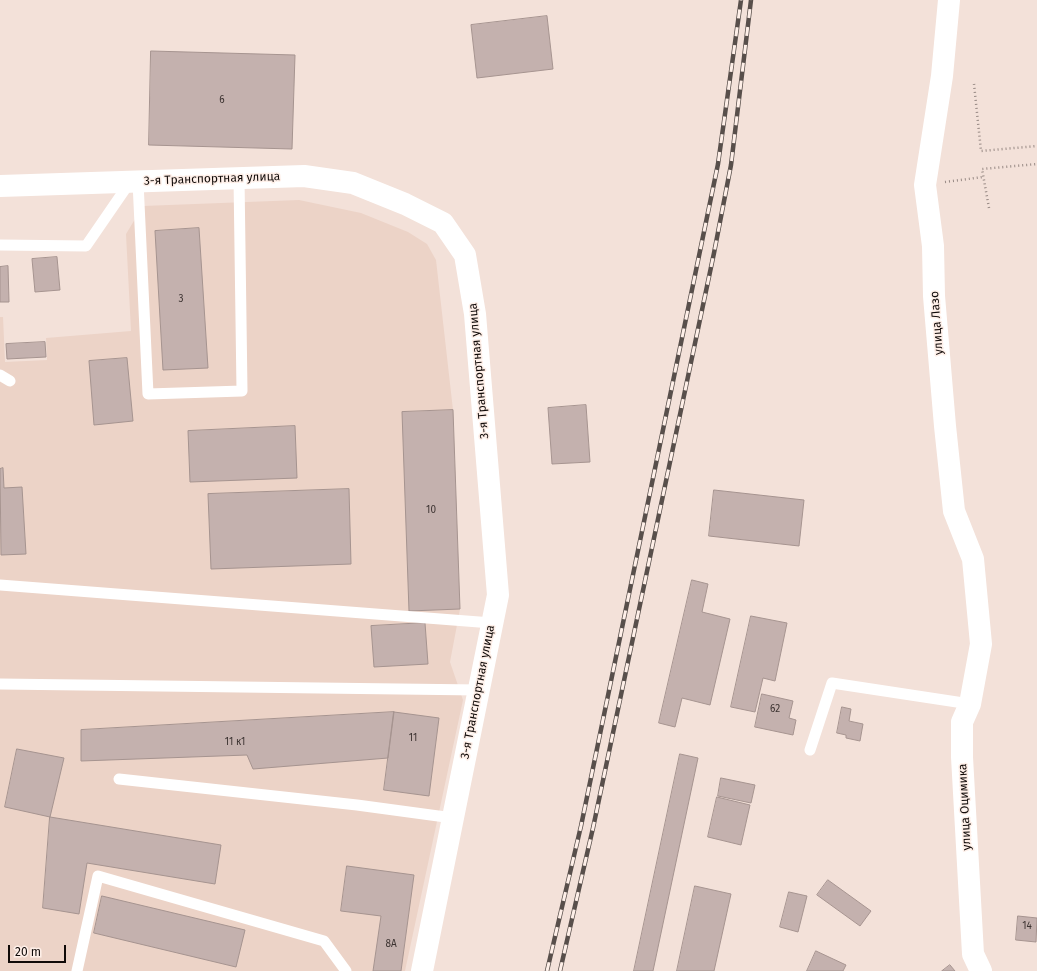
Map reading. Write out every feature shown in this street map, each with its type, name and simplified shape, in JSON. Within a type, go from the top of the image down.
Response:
[{"type":"street","name":"улица Лазо","points":[[949,0],[942,76],[926,185],[933,246],[934,296],[944,419],[954,511],[973,559],[982,644]]},
{"type":"street","name":"3-я Транспортная улица","points":[[0,186],[304,176],[353,183],[405,204],[443,223],[465,255],[475,314],[498,595],[422,971]]},
{"type":"street","name":"улица Оцимика","points":[[982,644],[970,704],[962,722],[962,757],[973,954],[982,971]]},
{"type":"lane","points":[[134,182],[148,394],[242,391],[240,178]]},
{"type":"lane","points":[[0,245],[86,246],[134,182]]},
{"type":"lane","points":[[0,375],[10,381]]},
{"type":"lane","points":[[0,585],[492,623]]},
{"type":"lane","points":[[810,750],[832,683],[970,704]]},
{"type":"lane","points":[[0,684],[479,690]]},
{"type":"lane","points":[[119,779],[357,805],[453,818]]},
{"type":"lane","points":[[77,971],[98,876],[324,941],[346,971]]},
{"type":"path","points":[[974,84],[981,151],[1037,146]]},
{"type":"path","points":[[990,208],[982,169],[1037,164]]},
{"type":"path","points":[[949,181],[983,177]]},
{"type":"shaded area","points":[[299,200],[361,213],[408,232],[427,244],[436,260],[453,410],[460,609],[450,662],[463,700],[405,971],[0,971],[0,317],[3,317],[5,362],[47,360],[46,338],[131,331],[126,234],[143,206]]},
{"type":"building","points":[[547,16],[553,69],[477,78],[471,25]]},
{"type":"building","points":[[151,51],[295,55],[292,149],[149,145]]},
{"type":"building","points":[[199,228],[208,368],[163,370],[155,231]]},
{"type":"building","points":[[57,257],[60,290],[35,292],[32,259]]},
{"type":"building","points":[[8,266],[9,302],[0,302],[0,267]]},
{"type":"building","points":[[45,342],[46,357],[7,359],[6,344]]},
{"type":"building","points":[[127,358],[133,421],[94,425],[89,361]]},
{"type":"building","points":[[586,405],[590,462],[552,464],[548,408]]},
{"type":"building","points":[[453,410],[460,609],[409,611],[402,412]]},
{"type":"building","points":[[295,426],[297,478],[190,482],[188,431]]},
{"type":"building","points":[[3,468],[4,488],[22,487],[26,554],[1,555],[0,469]]},
{"type":"building","points":[[349,489],[351,564],[211,569],[208,494]]},
{"type":"building","points":[[714,490],[804,500],[799,546],[709,536]]},
{"type":"building","points":[[692,580],[708,584],[702,612],[730,619],[710,705],[682,698],[675,727],[659,723]]},
{"type":"building","points":[[751,616],[787,623],[775,681],[763,678],[755,712],[731,707]]},
{"type":"building","points":[[425,623],[428,664],[374,667],[371,626]]},
{"type":"building","points":[[762,694],[793,701],[789,718],[796,720],[793,735],[755,727]]},
{"type":"building","points":[[842,707],[851,709],[849,721],[863,724],[860,741],[846,738],[846,735],[837,733]]},
{"type":"building","points":[[394,712],[439,718],[429,796],[384,790]]},
{"type":"building","points":[[394,712],[388,758],[253,769],[247,755],[81,761],[81,730]]},
{"type":"building","points":[[17,749],[64,758],[50,817],[5,807]]},
{"type":"building","points":[[680,754],[698,758],[653,971],[634,971]]},
{"type":"building","points":[[721,778],[755,785],[751,803],[718,796]]},
{"type":"building","points":[[717,797],[750,805],[741,845],[708,837]]},
{"type":"building","points":[[50,817],[221,845],[215,884],[87,863],[79,914],[43,908]]},
{"type":"building","points":[[347,866],[414,875],[401,971],[373,971],[381,916],[341,911]]},
{"type":"building","points":[[828,880],[871,911],[860,926],[817,895]]},
{"type":"building","points":[[695,886],[731,894],[714,971],[677,971]]},
{"type":"building","points":[[789,892],[807,896],[798,932],[780,927]]},
{"type":"building","points":[[102,896],[245,930],[236,967],[94,933]]},
{"type":"building","points":[[1018,916],[1037,918],[1036,942],[1016,940]]},
{"type":"building","points":[[816,951],[846,965],[843,971],[807,971]]},
{"type":"building","points":[[950,965],[955,971],[942,971]]},
{"type":"railway","points":[[547,971],[581,826],[718,164],[741,0]]},
{"type":"railway","points":[[560,971],[593,828],[714,253],[731,165],[751,0]]}]
